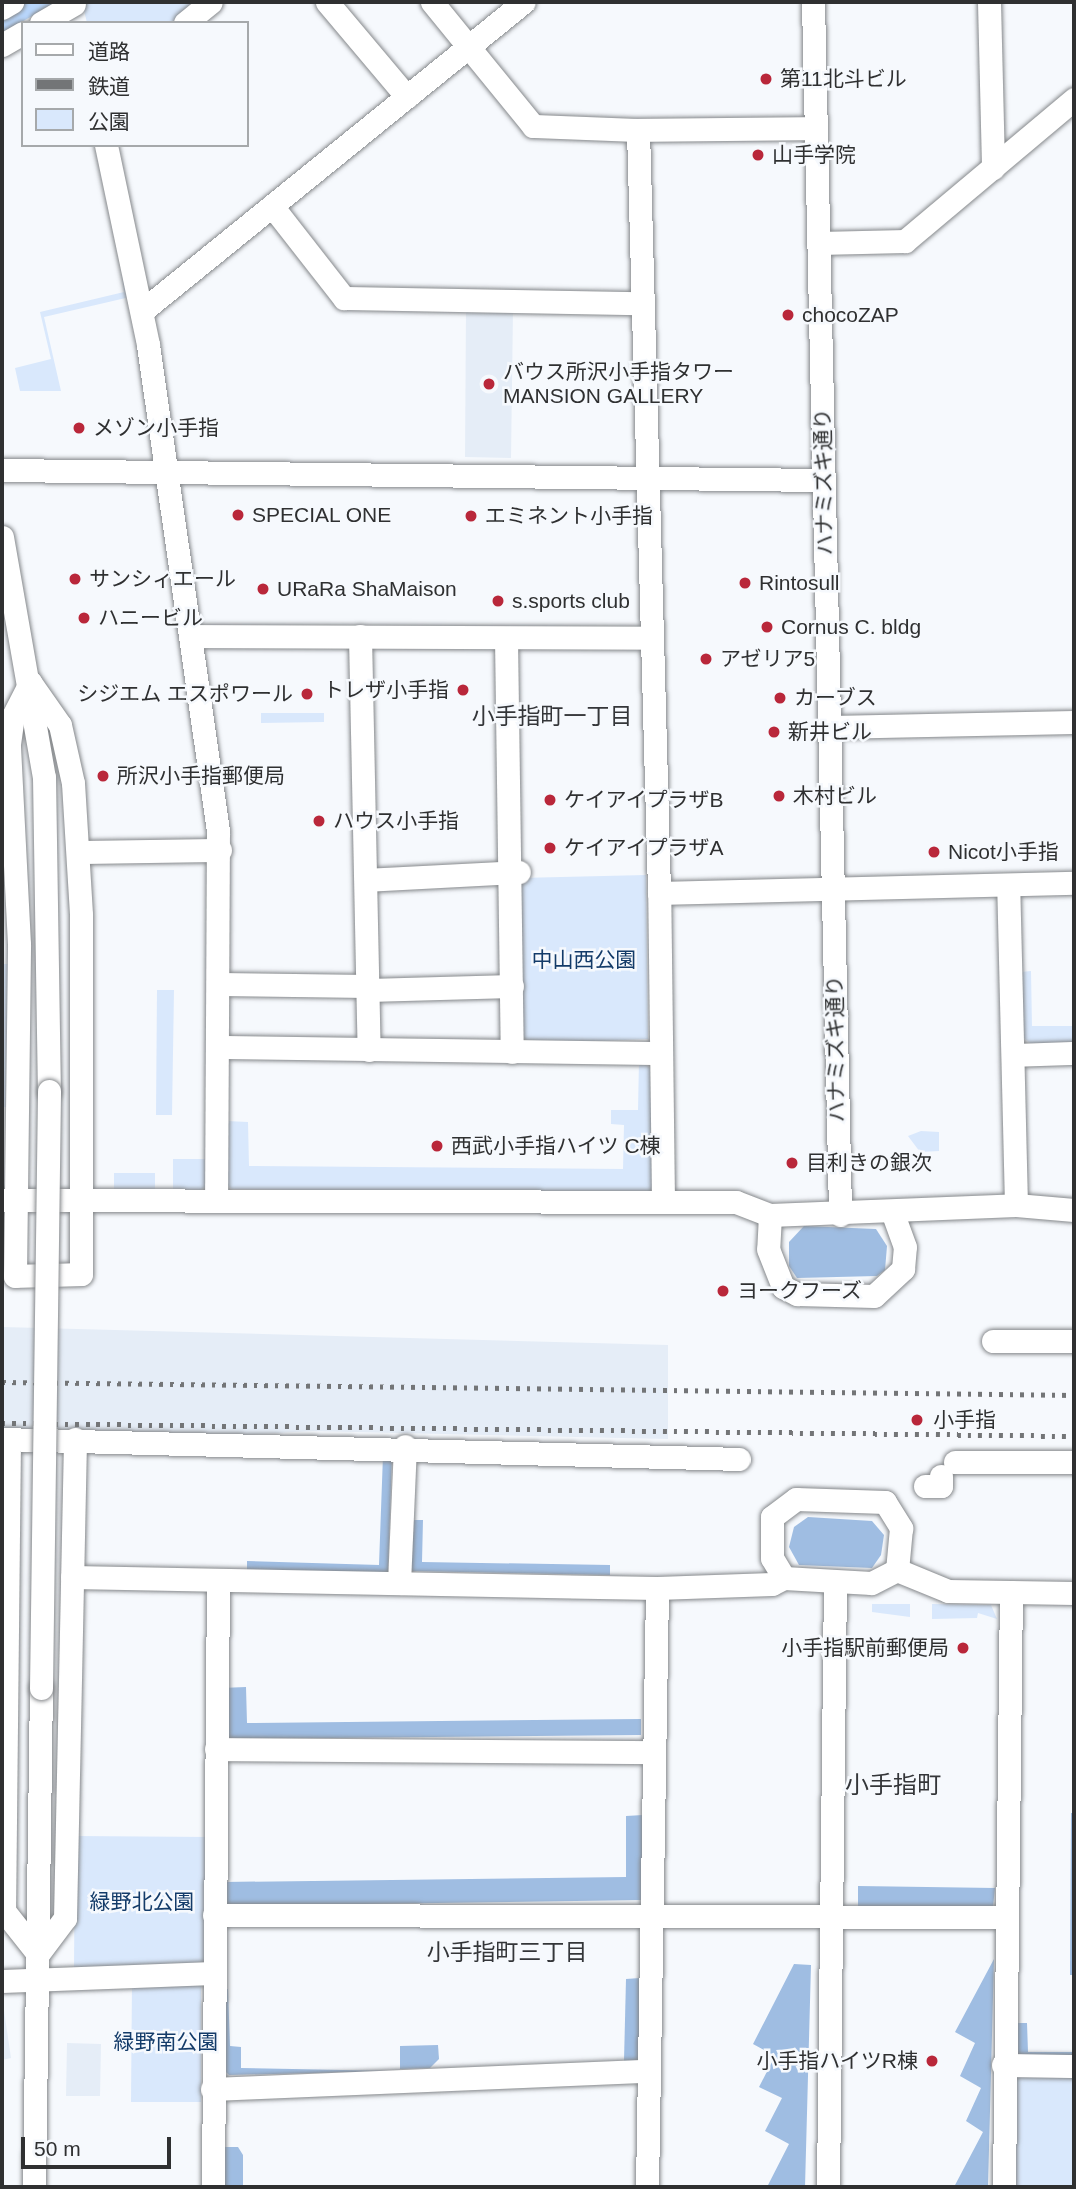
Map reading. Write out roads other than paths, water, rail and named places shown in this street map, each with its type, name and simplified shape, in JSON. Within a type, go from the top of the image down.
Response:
[{"type":"street","points":[[2,8],[12,2]]},
{"type":"street","points":[[187,21],[211,2]]},
{"type":"street","points":[[327,2],[407,97]]},
{"type":"street","points":[[432,2],[533,126],[638,131],[815,128]]},
{"type":"street","points":[[142,311],[524,2]]},
{"type":"street","name":"ハナミズキ通り","points":[[813,2],[839,1215]]},
{"type":"street","points":[[989,2],[993,167]]},
{"type":"street","points":[[46,21],[75,10]]},
{"type":"street","points":[[2,45],[21,34]]},
{"type":"street","points":[[819,243],[905,241],[1074,99]]},
{"type":"street","points":[[638,131],[659,893],[663,1201]]},
{"type":"street","points":[[106,147],[142,311],[168,473],[220,850],[216,1199]]},
{"type":"street","points":[[272,206],[344,298],[642,303]]},
{"type":"street","points":[[2,470],[647,480],[824,480]]},
{"type":"street","points":[[2,537],[30,682],[44,777],[50,895],[34,2187]]},
{"type":"street","points":[[190,636],[652,638]]},
{"type":"street","points":[[360,636],[369,1050]]},
{"type":"street","points":[[506,638],[514,874],[513,1052]]},
{"type":"street","points":[[30,682],[60,725],[78,852],[80,1274],[15,1276],[9,1199],[9,744],[13,716],[30,682]]},
{"type":"street","points":[[830,727],[1074,722]]},
{"type":"street","points":[[78,852],[220,850]]},
{"type":"street","points":[[366,880],[514,874]]},
{"type":"street","points":[[659,893],[1074,883]]},
{"type":"street","points":[[1008,884],[1016,1205]]},
{"type":"street","points":[[220,984],[367,988],[512,986]]},
{"type":"street","points":[[219,1047],[659,1053]]},
{"type":"street","points":[[1013,1055],[1074,1054]]},
{"type":"street","points":[[9,1199],[736,1202],[770,1215],[893,1214],[951,1203],[1074,1210]]},
{"type":"street","points":[[770,1215],[768,1249],[783,1287],[797,1294],[874,1296],[903,1269],[905,1247],[893,1214]]},
{"type":"street","points":[[993,1341],[1074,1342]]},
{"type":"street","points":[[38,1965],[4,1912],[4,1566],[11,1510],[6,1439],[405,1446],[739,1459]]},
{"type":"street","points":[[38,1965],[65,1919],[75,1439]]},
{"type":"street","points":[[398,1583],[405,1446]]},
{"type":"street","points":[[940,1475],[1074,1462]]},
{"type":"street","points":[[784,1578],[772,1558],[772,1517],[796,1499],[886,1502],[901,1528],[897,1570]]},
{"type":"street","points":[[72,1577],[657,1588],[772,1584],[784,1578],[871,1583],[897,1570],[948,1591],[1074,1593]]},
{"type":"street","points":[[213,2187],[218,1580]]},
{"type":"street","points":[[828,2187],[835,1583]]},
{"type":"street","points":[[647,2187],[649,1912],[657,1588]]},
{"type":"street","points":[[1004,2187],[1003,2065],[1010,1592]]},
{"type":"street","points":[[216,1749],[654,1752]]},
{"type":"street","points":[[214,1916],[649,1912],[1007,1917]]},
{"type":"street","points":[[2,1981],[38,1965],[213,1973]]},
{"type":"street","points":[[1003,2065],[1074,2066]]},
{"type":"street","points":[[212,2089],[648,2071]]},
{"type":"railway","points":[[2,1382],[1074,1395]]},
{"type":"railway","points":[[2,1423],[1074,1436]]},
{"type":"place","name":"第11北斗ビル","points":[[766,79]]},
{"type":"place","name":"山手学院","points":[[758,155]]},
{"type":"place","name":"chocoZAP","points":[[788,315]]},
{"type":"place","name":"バウス所沢小手指タワー MANSION GALLERY","points":[[489,384]]},
{"type":"place","name":"メゾン小手指","points":[[79,428]]},
{"type":"place","name":"SPECIAL ONE","points":[[238,515]]},
{"type":"place","name":"エミネント小手指","points":[[471,516]]},
{"type":"place","name":"サンシィエール","points":[[75,579]]},
{"type":"place","name":"Rintosull","points":[[745,583]]},
{"type":"place","name":"URaRa ShaMaison","points":[[263,589]]},
{"type":"place","name":"s.sports club","points":[[498,601]]},
{"type":"place","name":"ハニービル","points":[[84,618]]},
{"type":"place","name":"Cornus C. bldg","points":[[767,627]]},
{"type":"place","name":"アゼリア5","points":[[706,659]]},
{"type":"place","name":"トレザ小手指","points":[[463,690]]},
{"type":"place","name":"シジエム エスポワール","points":[[307,694]]},
{"type":"place","name":"カーブス","points":[[780,698]]},
{"type":"place","name":"新井ビル","points":[[774,732]]},
{"type":"place","name":"所沢小手指郵便局","points":[[103,776]]},
{"type":"place","name":"木村ビル","points":[[779,796]]},
{"type":"place","name":"ケイアイプラザB","points":[[550,800]]},
{"type":"place","name":"ハウス小手指","points":[[319,821]]},
{"type":"place","name":"ケイアイプラザA","points":[[550,848]]},
{"type":"place","name":"Nicot小手指","points":[[934,852]]},
{"type":"place","name":"西武小手指ハイツ C棟","points":[[437,1146]]},
{"type":"place","name":"目利きの銀次","points":[[792,1163]]},
{"type":"place","name":"ヨークフーズ","points":[[723,1291]]},
{"type":"place","name":"小手指","points":[[917,1420]]},
{"type":"place","name":"小手指駅前郵便局","points":[[963,1648]]},
{"type":"place","name":"小手指ハイツR棟","points":[[932,2061]]},
{"type":"district","name":"小手指町一丁目","points":[[552,716]]},
{"type":"district","name":"小手指町","points":[[893,1785]]},
{"type":"district","name":"小手指町三丁目","points":[[507,1952]]},
{"type":"park label","name":"中山西公園","points":[[584,960]]},
{"type":"park label","name":"緑野北公園","points":[[142,1902]]},
{"type":"park label","name":"緑野南公園","points":[[166,2042]]}]
